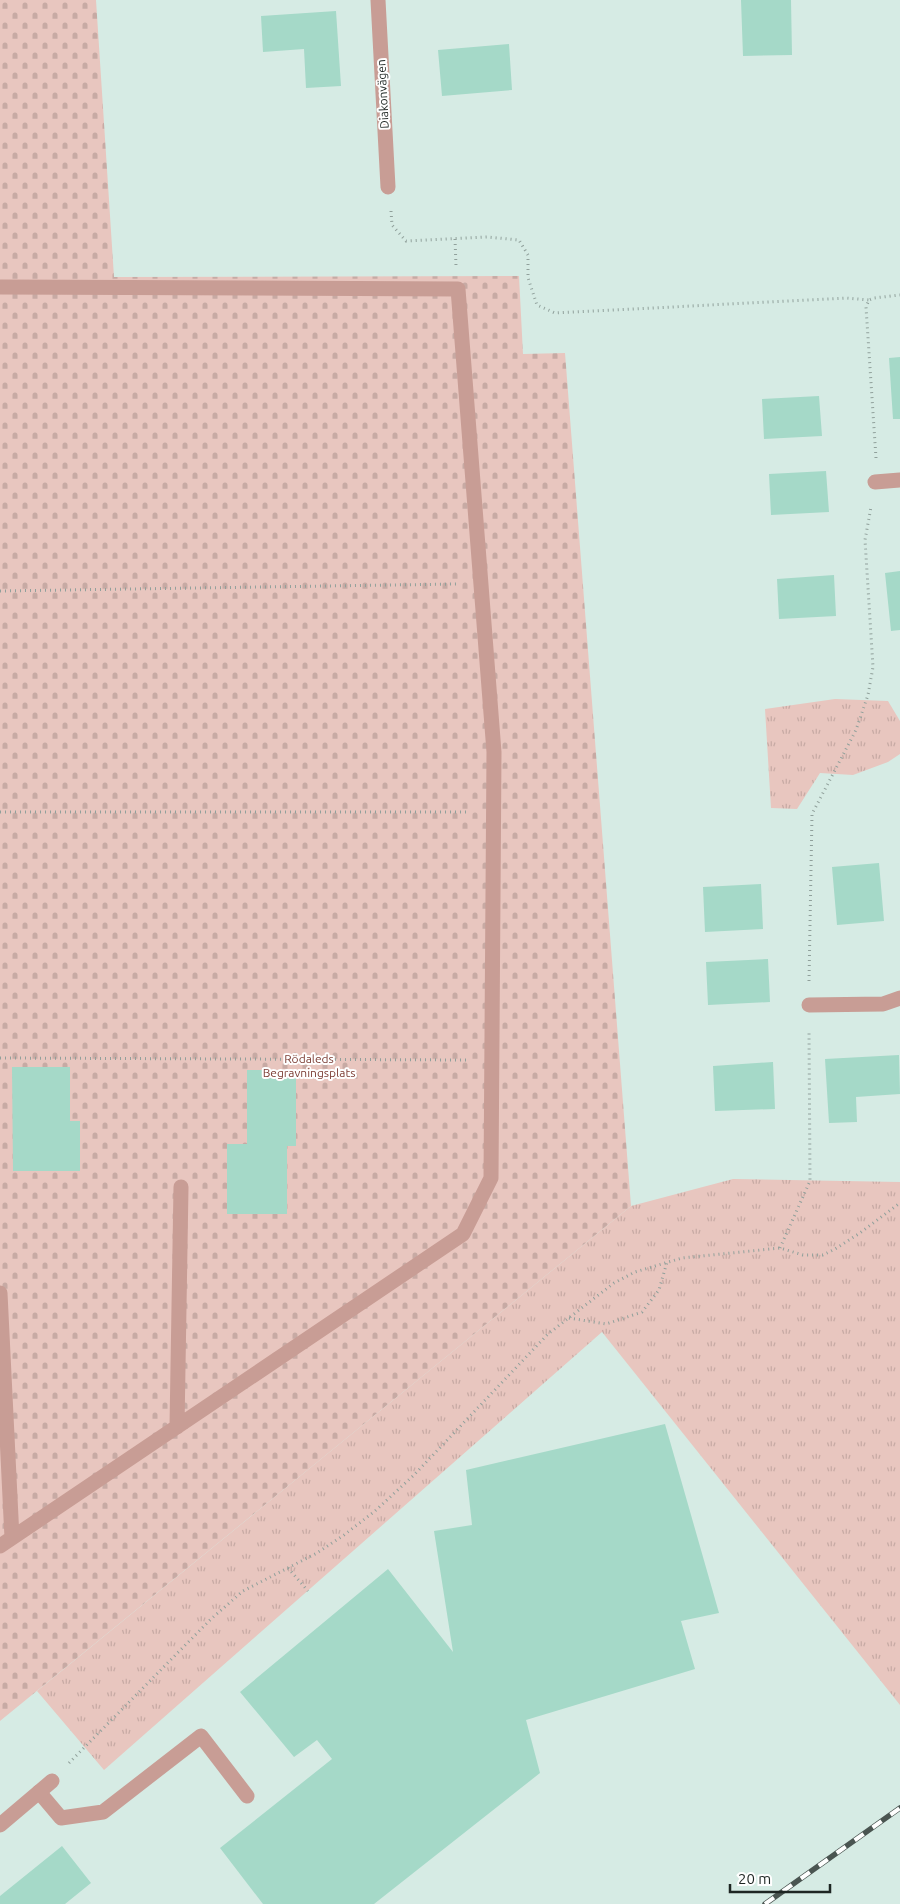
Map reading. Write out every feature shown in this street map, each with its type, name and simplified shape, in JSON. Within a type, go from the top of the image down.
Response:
[{"type":"street","name":"Diakonvägen","points":[[378,0],[388,187]]},
{"type":"street","points":[[0,287],[458,289],[494,752],[491,1178],[463,1234],[6,1542]]},
{"type":"street","points":[[875,482],[900,480]]},
{"type":"street","points":[[809,1005],[883,1004],[900,998]]},
{"type":"street","points":[[177,1427],[181,1188]]},
{"type":"street","points":[[0,1293],[6,1542]]},
{"type":"street","points":[[39,1792],[61,1818],[102,1812],[201,1736],[247,1796]]},
{"type":"street","points":[[0,1825],[52,1781]]},
{"type":"path","points":[[388,187],[392,225],[406,241],[487,237],[519,240],[528,255],[528,278],[537,305],[555,313],[846,298],[869,300],[900,295]]},
{"type":"path","points":[[780,1248],[810,1180],[809,1005],[812,814],[856,730],[868,695],[873,667],[865,540],[875,482],[876,458],[866,307],[869,300]]},
{"type":"path","points":[[0,591],[481,584]]},
{"type":"path","points":[[0,812],[494,812]]},
{"type":"path","points":[[0,1058],[492,1060]]},
{"type":"path","points":[[52,1781],[211,1619],[243,1591],[317,1553],[375,1511],[414,1475],[548,1334],[614,1283],[635,1272],[682,1258],[780,1248],[803,1255],[823,1254],[835,1249],[860,1233],[900,1203]]},
{"type":"path","points":[[568,1318],[606,1324],[642,1312],[659,1290],[667,1262]]},
{"type":"path","points":[[288,1568],[308,1591]]},
{"type":"green space","name":"Rödaleds Begravningsplats","points":[[0,0],[96,0],[114,277],[519,276],[523,354],[565,353],[631,1206],[0,1721]]},
{"type":"green space","points":[[835,699],[888,701],[900,721],[900,754],[888,762],[853,775],[820,773],[797,809],[771,808],[765,709]]},
{"type":"green space","points":[[733,1179],[900,1182],[900,1705],[602,1332],[104,1770],[37,1691],[631,1206]]},
{"type":"building","points":[[741,0],[791,0],[792,55],[743,56]]},
{"type":"building","points":[[336,11],[341,86],[306,88],[304,49],[263,52],[261,16]]},
{"type":"building","points":[[509,44],[512,90],[442,96],[438,50]]},
{"type":"building","points":[[900,357],[900,419],[893,419],[889,358]]},
{"type":"building","points":[[819,396],[822,436],[764,439],[762,399]]},
{"type":"building","points":[[826,471],[829,512],[771,515],[769,474]]},
{"type":"building","points":[[900,571],[900,630],[891,631],[885,573]]},
{"type":"building","points":[[834,575],[836,616],[779,619],[777,579]]},
{"type":"building","points":[[879,863],[884,921],[837,925],[832,867]]},
{"type":"building","points":[[761,884],[763,929],[705,932],[703,887]]},
{"type":"building","points":[[768,959],[770,1002],[708,1005],[706,962]]},
{"type":"building","points":[[899,1055],[900,1094],[856,1097],[857,1122],[829,1123],[825,1059]]},
{"type":"building","points":[[773,1062],[775,1109],[715,1111],[713,1066]]},
{"type":"building","points":[[12,1067],[70,1067],[70,1121],[80,1121],[80,1171],[13,1171]]},
{"type":"building","points":[[247,1070],[296,1070],[296,1146],[287,1146],[287,1214],[227,1214],[227,1144],[247,1144]]},
{"type":"building","points":[[665,1424],[719,1613],[681,1621],[695,1669],[526,1720],[540,1773],[374,1904],[263,1904],[220,1848],[332,1759],[317,1740],[294,1757],[240,1692],[388,1569],[453,1652],[434,1531],[472,1525],[466,1470]]},
{"type":"building","points":[[62,1846],[91,1883],[65,1904],[0,1904],[0,1896]]},
{"type":"railway","points":[[765,1904],[900,1808]]}]
